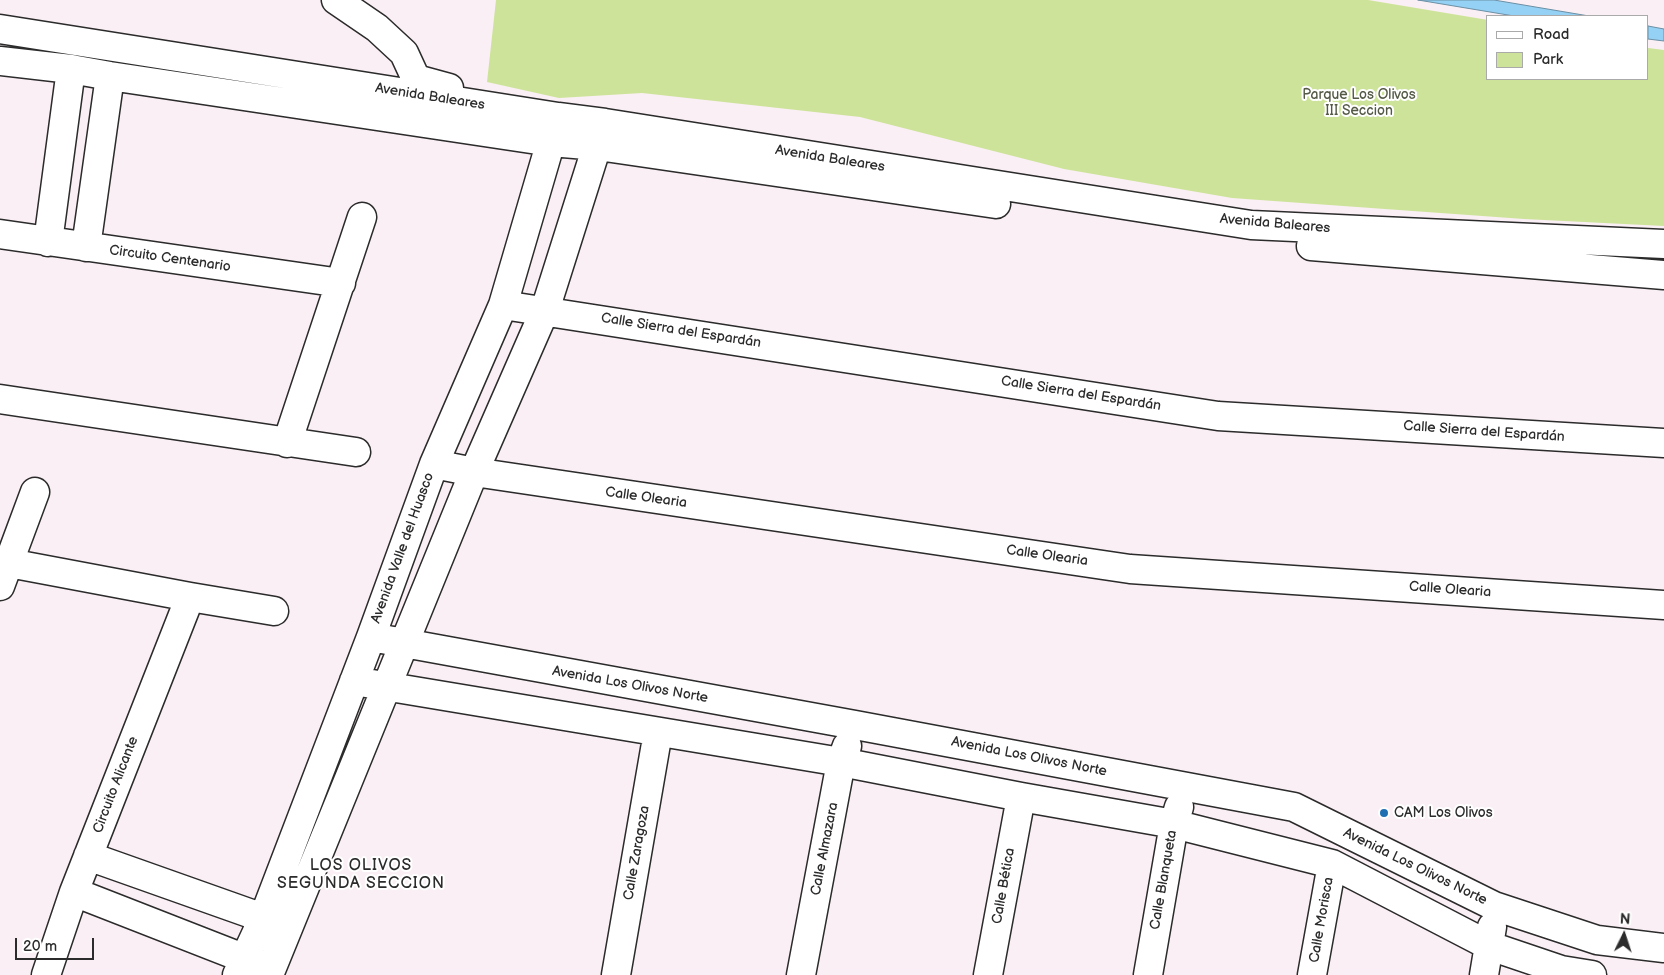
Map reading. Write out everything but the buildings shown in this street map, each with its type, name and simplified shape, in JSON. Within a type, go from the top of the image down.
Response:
[{"type":"street","points":[[336,0],[377,28],[404,53],[416,79],[554,129]]},
{"type":"street","name":"Avenida Baleares","points":[[0,30],[554,129]]},
{"type":"street","name":"Avenida Baleares","points":[[0,61],[601,135],[1251,225],[1664,244]]},
{"type":"street","points":[[48,242],[71,69]]},
{"type":"street","points":[[86,248],[110,76]]},
{"type":"street","name":"Avenida Valle del Huasco","points":[[240,966],[263,918],[371,637],[434,464],[502,304],[554,129]]},
{"type":"street","points":[[74,892],[240,966],[271,972],[474,472],[544,310],[601,135]]},
{"type":"street","name":"Avenida Baleares","points":[[601,135],[1251,241],[1664,275]]},
{"type":"street","points":[[287,443],[362,217]]},
{"type":"street","name":"Circuito Centenario","points":[[0,234],[86,248],[341,283]]},
{"type":"street","name":"Calle Sierra del Espardán","points":[[502,304],[1218,416],[1664,443]]},
{"type":"street","points":[[0,399],[356,452]]},
{"type":"street","name":"Calle Olearia","points":[[434,464],[474,472],[1130,568],[1664,605]]},
{"type":"street","points":[[35,492],[4,575],[190,597],[274,611]]},
{"type":"street","name":"Circuito Alicante","points":[[46,975],[74,892],[190,597]]},
{"type":"street","name":"Avenida Los Olivos Norte","points":[[371,637],[1294,807],[1494,906],[1597,940],[1664,948]]},
{"type":"street","points":[[354,681],[841,762],[1174,824],[1332,864],[1490,946],[1561,970],[1592,975]]},
{"type":"street","name":"Calle Almazara","points":[[801,975],[841,762],[855,725]]},
{"type":"street","name":"Calle Zaragoza","points":[[616,975],[658,732]]},
{"type":"street","name":"Calle Blanqueta","points":[[1148,975],[1174,824],[1186,786]]},
{"type":"street","name":"Calle Bética","points":[[988,975],[1021,797]]},
{"type":"street","points":[[88,856],[289,927]]},
{"type":"street","name":"Calle Morisca","points":[[1312,975],[1332,864]]},
{"type":"street","points":[[1484,975],[1490,946],[1494,906]]},
{"type":"green space","name":"Parque Los Olivos III Seccion","points":[[496,0],[1368,0],[1486,20],[1486,80],[1649,80],[1649,48],[1664,50],[1664,226],[1524,219],[1232,198],[1064,169],[860,117],[642,93],[559,98],[487,82]]},
{"type":"water","points":[[1418,0],[1494,0],[1583,15],[1508,15]]},
{"type":"water","points":[[1649,26],[1664,29],[1664,41],[1649,39]]},
{"type":"place","name":"CAM Los Olivos","points":[[1384,813]]},
{"type":"district","name":"LOS OLIVOS SEGUNDA SECCION","points":[[361,875]]}]
